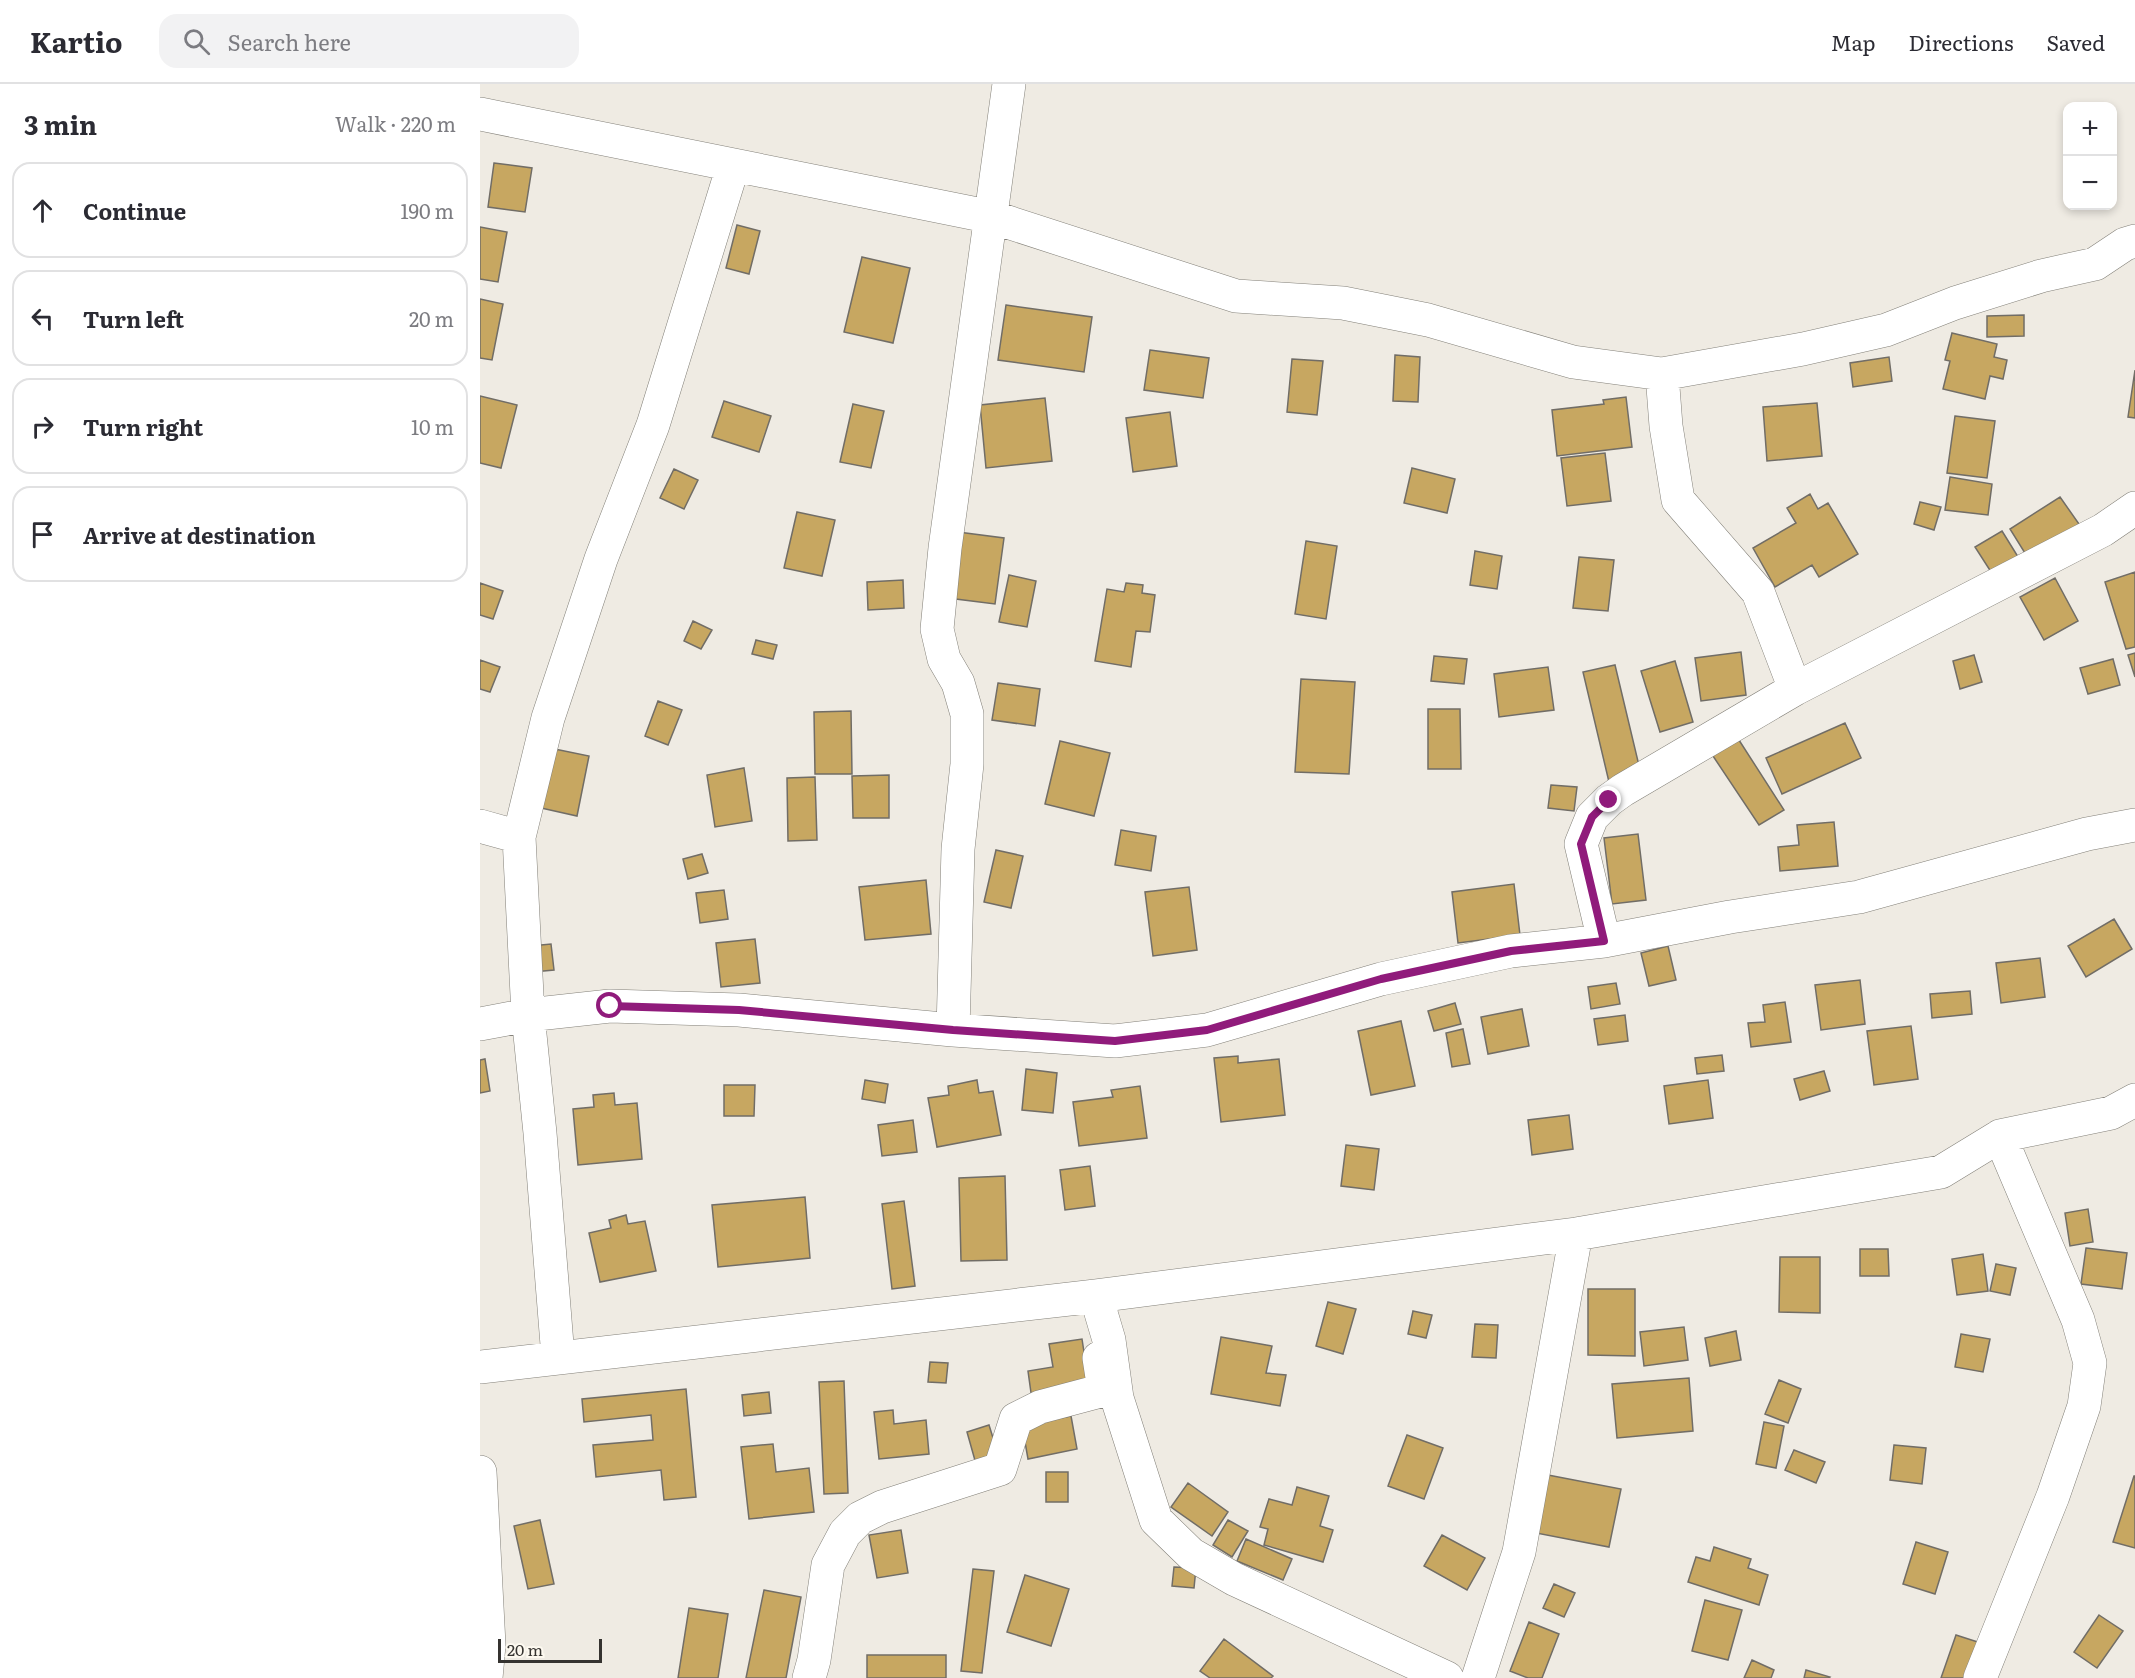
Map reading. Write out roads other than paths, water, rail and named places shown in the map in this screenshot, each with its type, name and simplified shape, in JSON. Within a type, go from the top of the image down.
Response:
[{"type":"street","points":[[953,1030],[958,849],[967,764],[967,714],[958,683],[944,659],[938,629],[945,548],[1009,84]]},
{"type":"street","points":[[480,114],[992,217],[1236,296],[1343,303],[1428,320],[1573,362],[1662,374],[1803,349],[1886,330],[1955,303],[2041,276],[2095,264],[2125,244],[2135,241]]},
{"type":"street","points":[[558,1357],[528,1015],[519,837],[548,718],[601,560],[653,426],[734,166]]},
{"type":"street","points":[[1662,374],[1666,426],[1678,500],[1758,592],[1795,689]]},
{"type":"street","points":[[1604,941],[1581,844],[1592,817],[1609,800],[1795,689],[2103,530],[2135,508]]},
{"type":"street","points":[[480,1024],[528,1015],[610,1006],[716,1009],[953,1030],[1115,1041],[1207,1030],[1381,979],[1511,951],[1604,941],[1730,917],[1859,897],[2087,834],[2135,825]]},
{"type":"street","points":[[480,826],[519,837]]},
{"type":"street","points":[[480,1367],[1096,1296],[1576,1234],[1941,1172],[2000,1136],[2111,1113],[2135,1101]]},
{"type":"street","points":[[1980,1678],[2053,1496],[2084,1406],[2090,1363],[2078,1320],[2000,1136]]},
{"type":"street","points":[[1478,1678],[1519,1552],[1576,1234]]},
{"type":"street","points":[[1096,1296],[1108,1340],[1117,1398],[1156,1520],[1191,1554],[1234,1579],[1447,1678]]},
{"type":"street","points":[[809,1678],[816,1649],[828,1565],[845,1533],[860,1518],[882,1507],[1000,1469],[1016,1419],[1040,1407],[1104,1390],[1099,1358],[1108,1340]]},
{"type":"street","points":[[480,1472],[489,1646],[486,1678]]}]
